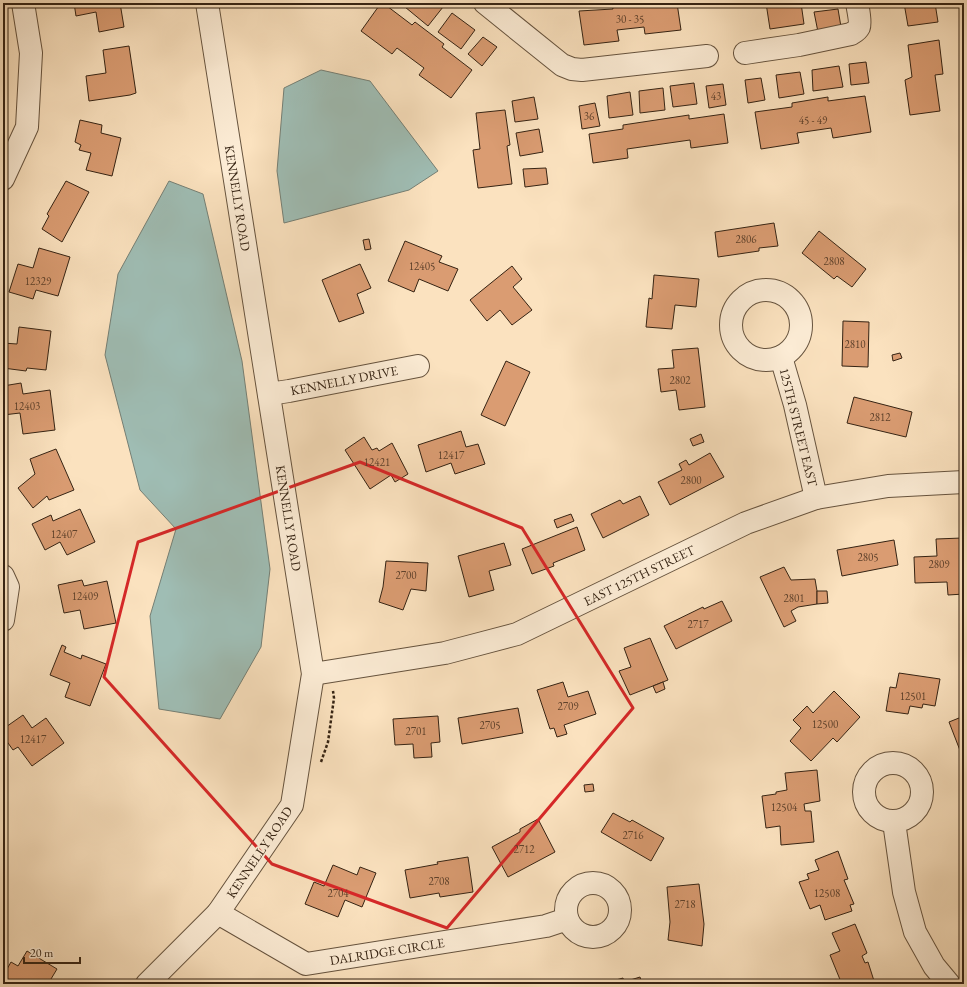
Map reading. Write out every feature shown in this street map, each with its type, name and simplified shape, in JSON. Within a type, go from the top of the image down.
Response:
[{"type":"street","points":[[3,179],[27,126],[31,53],[24,3]]},
{"type":"street","name":"KENNELLY ROAD","points":[[147,984],[218,913],[292,805],[313,674],[270,394],[207,3]]},
{"type":"street","points":[[485,3],[562,65],[572,69],[582,70],[707,56]]},
{"type":"street","points":[[745,53],[799,45],[851,34],[859,27],[857,3]]},
{"type":"street","name":"125TH STREET EAST","points":[[781,357],[795,405],[816,498]]},
{"type":"street","name":"KENNELLY DRIVE","points":[[270,394],[418,366]]},
{"type":"street","name":"EAST 125TH STREET","points":[[313,674],[445,653],[517,634],[746,523],[816,498],[888,486],[964,482]]},
{"type":"street","points":[[3,576],[8,587],[3,620]]},
{"type":"street","points":[[894,822],[904,892],[915,932],[934,966],[949,984]]},
{"type":"street","name":"DALRIDGE CIRCLE","points":[[218,913],[306,964],[546,926],[567,919]]},
{"type":"highlighted area","points":[[360,462],[522,528],[633,708],[447,928],[272,864],[104,677],[138,542]]},
{"type":"water","points":[[321,70],[370,81],[438,171],[409,190],[284,223],[277,171],[284,88]]},
{"type":"water","points":[[169,181],[203,194],[242,361],[270,569],[261,647],[220,719],[159,709],[150,616],[176,529],[140,490],[105,355],[118,274]]},
{"type":"building","points":[[74,3],[120,3],[124,27],[99,32],[96,12],[76,16]]},
{"type":"building","points":[[381,3],[412,25],[415,22],[444,44],[442,47],[472,70],[451,98],[419,75],[424,68],[397,48],[392,54],[361,31]]},
{"type":"building","points":[[408,3],[438,3],[443,7],[428,26],[405,7]]},
{"type":"building","points":[[612,3],[677,3],[681,30],[645,34],[644,27],[617,30],[619,41],[584,45],[579,11],[613,9]]},
{"type":"building","points":[[766,3],[801,3],[804,24],[770,29]]},
{"type":"building","points":[[904,3],[935,3],[938,22],[908,26]]},
{"type":"building","points":[[838,9],[841,27],[818,32],[814,12]]},
{"type":"building","points":[[452,13],[475,30],[461,49],[438,32]]},
{"type":"building","points":[[483,37],[497,47],[482,66],[468,54]]},
{"type":"building","points":[[939,40],[943,74],[935,75],[940,111],[910,115],[905,80],[912,77],[908,45]]},
{"type":"building","points":[[129,46],[136,93],[89,101],[86,76],[106,73],[103,50]]},
{"type":"building","points":[[866,62],[869,83],[851,85],[849,64]]},
{"type":"building","points":[[839,66],[843,87],[813,91],[812,70]]},
{"type":"building","points":[[800,72],[804,94],[779,98],[776,75]]},
{"type":"building","points":[[761,78],[765,100],[748,103],[745,80]]},
{"type":"building","points":[[694,83],[697,104],[673,107],[670,86]]},
{"type":"building","points":[[723,84],[726,105],[709,108],[706,86]]},
{"type":"building","points":[[663,88],[665,110],[640,113],[639,91]]},
{"type":"building","points":[[630,92],[633,115],[609,118],[607,96]]},
{"type":"building","points":[[865,96],[871,132],[833,138],[831,128],[797,133],[799,143],[761,149],[755,112],[792,107],[792,103],[828,97],[828,101]]},
{"type":"building","points":[[534,97],[538,119],[515,122],[512,101]]},
{"type":"building","points":[[595,103],[600,126],[582,129],[579,106]]},
{"type":"building","points":[[505,110],[510,145],[507,146],[512,184],[478,188],[473,150],[480,149],[476,113]]},
{"type":"building","points":[[724,114],[728,143],[691,148],[690,140],[627,149],[628,158],[593,163],[589,134],[623,129],[623,125],[689,115],[689,119]]},
{"type":"building","points":[[80,120],[102,125],[101,133],[121,138],[112,176],[86,170],[91,153],[79,150],[81,145],[75,142]]},
{"type":"building","points":[[539,129],[543,152],[520,156],[516,133]]},
{"type":"building","points":[[546,168],[548,184],[525,187],[523,169]]},
{"type":"building","points":[[66,181],[89,192],[62,242],[42,229],[49,216],[47,214]]},
{"type":"building","points":[[774,223],[778,246],[759,248],[759,251],[718,257],[715,232]]},
{"type":"building","points":[[819,231],[866,269],[852,287],[837,276],[834,279],[802,253]]},
{"type":"building","points":[[369,239],[371,249],[365,250],[363,240]]},
{"type":"building","points":[[405,241],[442,256],[439,262],[458,269],[448,291],[419,279],[414,292],[388,281]]},
{"type":"building","points":[[39,248],[70,257],[58,296],[36,290],[33,299],[9,292],[18,264],[33,268]]},
{"type":"building","points":[[360,264],[371,288],[357,294],[364,313],[339,322],[322,280]]},
{"type":"building","points":[[512,266],[522,279],[513,287],[532,310],[512,325],[500,310],[487,321],[470,300]]},
{"type":"building","points":[[654,275],[699,279],[696,307],[675,305],[672,329],[646,327],[649,298],[652,299]]},
{"type":"building","points":[[843,321],[869,322],[868,367],[842,366]]},
{"type":"building","points":[[19,327],[51,331],[46,370],[27,368],[26,371],[3,368],[3,343],[17,344]]},
{"type":"building","points":[[698,348],[705,407],[679,410],[676,390],[661,392],[658,369],[674,368],[672,350]]},
{"type":"building","points":[[900,353],[902,358],[893,361],[892,355]]},
{"type":"building","points":[[506,361],[530,372],[505,426],[481,415]]},
{"type":"building","points":[[21,383],[23,394],[50,390],[55,430],[23,434],[20,413],[3,415],[3,386]]},
{"type":"building","points":[[854,397],[912,412],[906,437],[847,423]]},
{"type":"building","points":[[461,431],[466,447],[478,444],[485,464],[455,474],[451,463],[426,472],[418,445]]},
{"type":"building","points":[[701,434],[704,442],[693,446],[690,439]]},
{"type":"building","points":[[364,437],[372,450],[377,448],[379,451],[392,443],[408,474],[395,482],[391,475],[370,489],[345,450]]},
{"type":"building","points":[[56,449],[74,490],[49,500],[47,496],[33,508],[18,488],[35,474],[30,459]]},
{"type":"building","points":[[710,453],[724,477],[670,505],[658,482],[682,470],[679,464],[686,460],[689,465]]},
{"type":"building","points":[[640,496],[649,515],[603,538],[591,514],[620,500],[623,504]]},
{"type":"building","points":[[80,509],[95,542],[67,555],[60,542],[45,550],[32,524],[51,515],[53,521]]},
{"type":"building","points":[[571,514],[574,521],[557,528],[554,520]]},
{"type":"building","points":[[577,527],[585,550],[553,563],[554,566],[532,574],[522,549]]},
{"type":"building","points":[[962,538],[964,594],[948,595],[947,582],[915,583],[914,557],[937,556],[936,539]]},
{"type":"building","points":[[894,540],[898,565],[842,576],[837,550]]},
{"type":"building","points":[[504,543],[511,565],[489,571],[494,590],[469,597],[458,556]]},
{"type":"building","points":[[386,561],[428,563],[426,591],[411,589],[403,610],[379,602],[383,587]]},
{"type":"building","points":[[784,567],[791,580],[815,579],[817,604],[798,607],[791,611],[796,621],[784,627],[760,577]]},
{"type":"building","points":[[82,580],[84,586],[107,581],[116,623],[84,629],[80,610],[64,613],[58,585]]},
{"type":"building","points":[[817,591],[827,591],[828,603],[817,604]]},
{"type":"building","points":[[722,601],[732,621],[676,649],[664,626],[703,607],[704,609]]},
{"type":"building","points":[[650,638],[668,680],[630,695],[619,671],[631,667],[624,648]]},
{"type":"building","points":[[62,645],[66,647],[64,652],[81,659],[82,655],[106,664],[90,706],[65,697],[70,683],[50,675]]},
{"type":"building","points":[[899,673],[940,679],[935,706],[923,704],[922,708],[910,706],[908,714],[886,711],[890,687],[896,688]]},
{"type":"building","points":[[563,682],[568,697],[588,691],[596,714],[564,725],[567,734],[557,737],[554,728],[550,729],[537,690]]},
{"type":"building","points":[[663,682],[665,689],[656,693],[653,686]]},
{"type":"building","points":[[834,691],[860,717],[837,742],[833,738],[811,761],[790,741],[801,728],[793,720],[807,706],[813,713]]},
{"type":"building","points":[[518,708],[523,733],[462,744],[458,718]]},
{"type":"building","points":[[23,715],[32,728],[46,718],[64,743],[32,766],[18,747],[13,750],[3,736],[3,729]]},
{"type":"building","points":[[438,716],[440,742],[431,743],[432,757],[414,758],[413,744],[395,745],[393,719]]},
{"type":"building","points":[[964,716],[964,752],[961,753],[949,722]]},
{"type":"building","points":[[817,770],[820,801],[804,804],[805,811],[811,811],[814,842],[781,845],[780,826],[766,828],[762,796],[776,794],[776,792],[787,790],[785,773]]},
{"type":"building","points":[[593,784],[594,791],[585,792],[584,785]]},
{"type":"building","points":[[613,813],[630,822],[632,820],[664,838],[651,861],[601,832]]},
{"type":"building","points":[[538,819],[555,852],[508,877],[492,847],[520,832],[520,829]]},
{"type":"building","points":[[838,851],[848,879],[844,880],[854,904],[850,905],[852,911],[825,920],[820,905],[810,909],[799,882],[809,879],[807,874],[819,870],[815,860]]},
{"type":"building","points":[[468,857],[473,892],[440,897],[439,893],[410,898],[405,870],[438,864],[437,862]]},
{"type":"building","points":[[333,865],[357,875],[360,867],[376,873],[362,907],[345,900],[338,917],[305,904],[314,882],[324,886]]},
{"type":"building","points":[[699,884],[704,924],[702,946],[668,940],[670,922],[667,887]]},
{"type":"building","points":[[855,924],[867,953],[862,956],[865,963],[868,962],[875,984],[836,984],[841,982],[830,955],[840,951],[832,933]]},
{"type":"building","points":[[27,951],[57,969],[48,984],[3,984],[3,976],[11,962],[18,966]]},
{"type":"building","points":[[640,977],[642,984],[602,984],[623,978],[624,982]]}]
